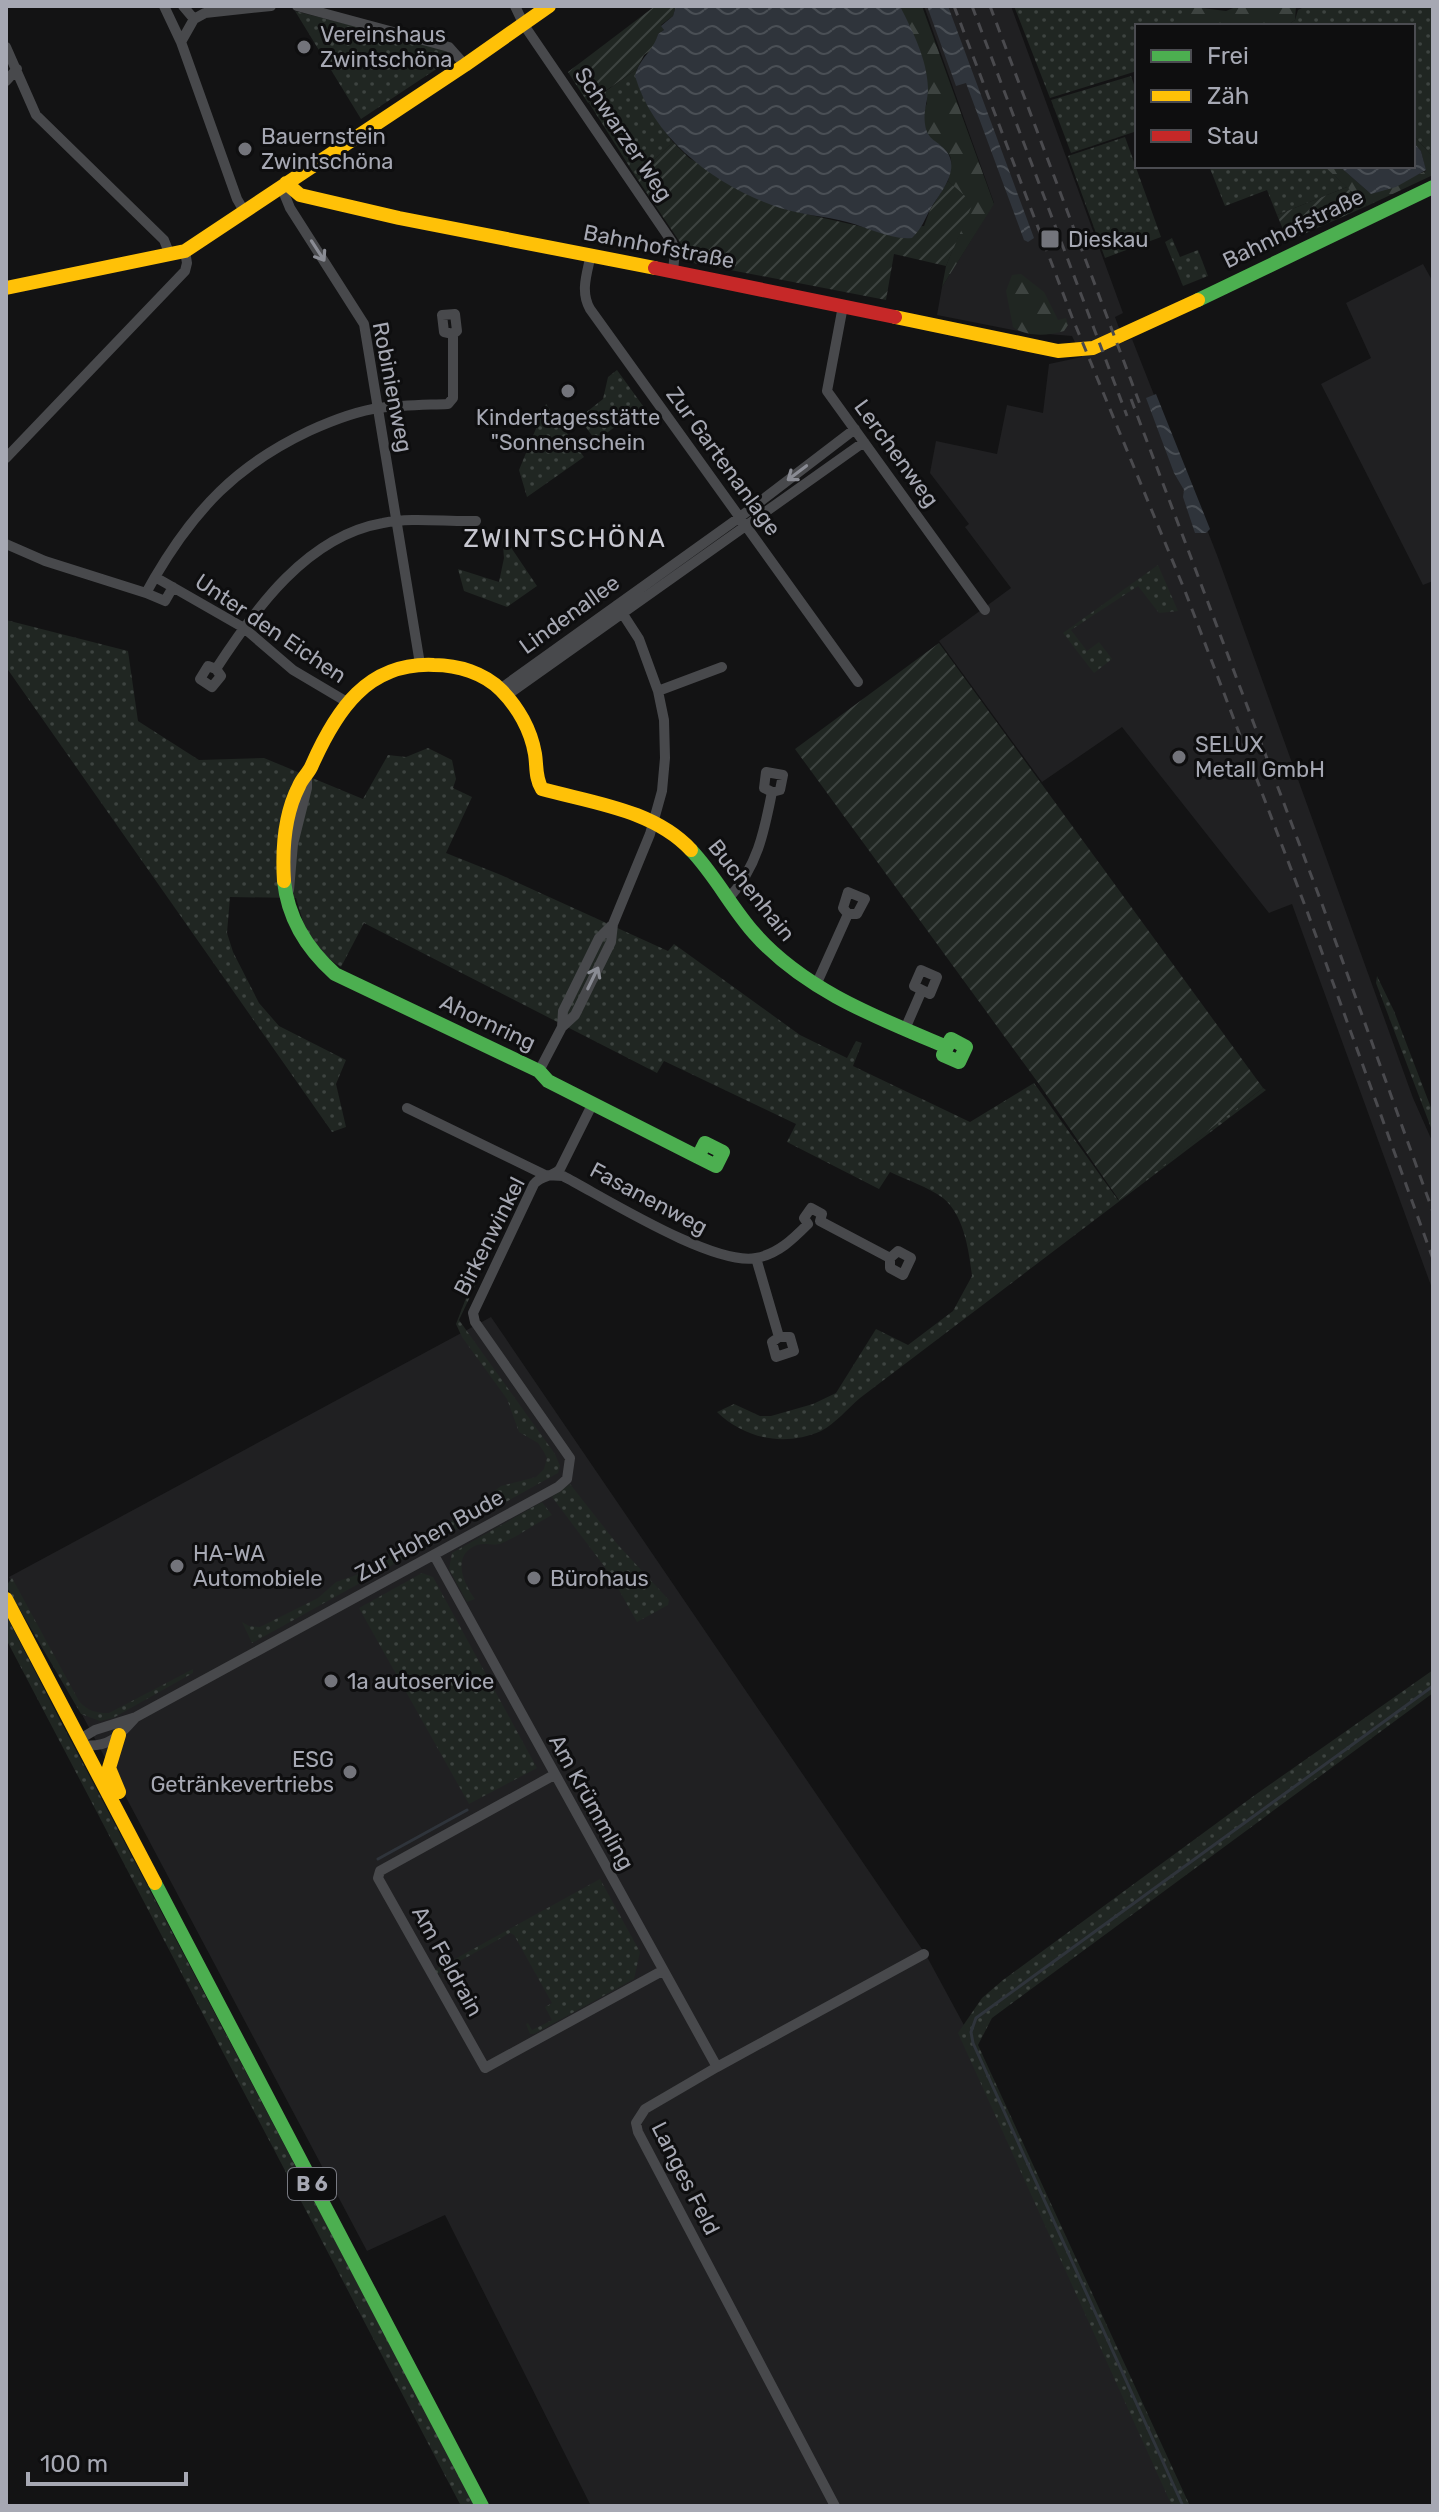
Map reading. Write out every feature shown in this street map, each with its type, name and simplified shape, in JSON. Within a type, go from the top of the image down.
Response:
[{"type":"street","points":[[164,6],[181,42],[244,211]]},
{"type":"street","points":[[183,6],[194,19]]},
{"type":"street","points":[[181,42],[194,19],[205,13],[271,6]]},
{"type":"street","points":[[297,6],[449,47],[465,65]]},
{"type":"street","name":"Schwarzer Weg","points":[[515,6],[524,25],[672,242],[675,251],[673,271]]},
{"type":"street","points":[[6,288],[177,253],[465,65],[549,6]]},
{"type":"street","points":[[6,47],[36,115],[187,263],[185,271],[6,458]]},
{"type":"street","points":[[6,81],[17,69]]},
{"type":"street","name":"Bahnhofstraße","points":[[284,184],[300,195],[324,201],[1058,351],[1093,348],[1155,321],[1433,187]]},
{"type":"street","name":"Robinienweg","points":[[284,184],[290,208],[364,324],[420,664]]},
{"type":"street","name":"Zur Gartenanlage","points":[[591,254],[584,287],[585,300],[590,309],[858,682]]},
{"type":"street","name":"Lerchenweg","points":[[843,306],[827,391],[985,610]]},
{"type":"street","points":[[6,544],[45,561],[146,593],[174,545],[214,493],[269,451],[336,419],[378,408],[448,404],[454,385],[453,334]]},
{"type":"street","name":"Lindenallee","points":[[743,521],[855,429]]},
{"type":"street","name":"Lindenallee","points":[[503,692],[743,521],[864,442]]},
{"type":"street","points":[[216,669],[277,587],[325,546],[354,531],[397,520],[476,521]]},
{"type":"street","name":"Unter den Eichen","points":[[155,577],[244,628],[293,670],[347,702]]},
{"type":"street","name":"Unter den Eichen","points":[[146,593],[165,601],[173,587]]},
{"type":"street","points":[[539,1071],[562,1027],[575,1015],[611,942],[613,924],[654,821],[662,791],[664,720],[658,691],[639,639],[620,609]]},
{"type":"street","name":"Ahornring","points":[[654,821],[542,789],[537,782],[535,753],[529,733],[503,692],[468,671],[447,665],[420,664],[379,677],[347,702],[322,741],[307,776],[298,787],[284,848],[283,880],[293,919],[310,950],[335,974],[539,1071],[548,1081],[698,1157]]},
{"type":"street","points":[[658,691],[722,667]]},
{"type":"street","points":[[729,898],[754,862],[763,838],[772,792]]},
{"type":"street","name":"Buchenhain","points":[[654,821],[679,837],[698,857],[772,952],[816,985],[947,1047]]},
{"type":"street","points":[[816,985],[848,914]]},
{"type":"street","points":[[905,1029],[922,990]]},
{"type":"street","name":"Birkenwinkel","points":[[473,1313],[534,1184],[560,1169],[591,1107],[589,1103]]},
{"type":"street","name":"Fasanenweg","points":[[407,1108],[550,1175],[563,1176],[704,1250],[734,1259],[756,1258]]},
{"type":"street","points":[[811,1208],[822,1214],[820,1221],[815,1227],[804,1218],[811,1208]]},
{"type":"street","points":[[820,1221],[890,1258]]},
{"type":"street","points":[[779,1337],[756,1258],[780,1249],[808,1224]]},
{"type":"street","name":"Zur Hohen Bude","points":[[82,1742],[95,1730],[136,1717],[558,1487],[567,1479],[570,1458],[475,1322],[473,1313]]},
{"type":"street","name":"Am Krümmling","points":[[434,1555],[717,2067]]},
{"type":"street","name":"B 6","points":[[6,1599],[482,2506]]},
{"type":"street","name":"Zur Hohen Bude","points":[[119,1735],[136,1717]]},
{"type":"street","points":[[82,1742],[103,1745],[119,1735]]},
{"type":"street","points":[[119,1735],[109,1768],[136,1830],[143,1861]]},
{"type":"street","name":"Am Feldrain","points":[[554,1775],[380,1871],[378,1878],[485,2068],[662,1971]]},
{"type":"street","name":"Langes Feld","points":[[835,2506],[636,2123],[645,2109],[924,1954]]},
{"type":"shaded area","points":[[924,6],[1011,6],[1123,313],[1115,317],[1124,342],[1132,339],[1217,555],[1413,1098],[1433,1143],[1433,1291],[1292,904],[1269,913],[1122,727],[1042,782],[939,641],[1011,588],[965,527],[969,524],[930,473],[936,441],[997,454],[1007,405],[1043,413],[1049,364],[1082,357],[1072,336],[1023,332],[937,315],[942,287],[994,203]]},
{"type":"shaded area","points":[[1423,264],[1433,282],[1433,581],[1423,585],[1321,384],[1371,358],[1346,303]]},
{"type":"shaded area","points":[[491,1317],[926,1955],[965,2027],[1181,2506],[591,2506],[445,2215],[367,2251],[9,1577]]},
{"type":"green space","points":[[655,6],[676,6],[673,16],[661,25],[664,30],[658,34],[654,48],[644,55],[637,69],[588,103],[568,72]]},
{"type":"green space","points":[[900,6],[922,6],[994,204],[942,287],[946,266],[972,203],[948,181],[950,156],[926,132],[924,117],[927,103]]},
{"type":"green space","points":[[1014,6],[1197,6],[1184,24],[1135,24],[1135,72],[1050,98]]},
{"type":"green space","points":[[1238,6],[1296,6],[1295,20],[1289,24],[1179,24],[1194,7],[1226,11]]},
{"type":"green space","points":[[1306,6],[1433,6],[1433,157],[1415,137],[1415,24],[1289,24],[1295,20],[1298,10]]},
{"type":"green space","points":[[295,11],[445,49],[453,58],[361,119]]},
{"type":"green space","points":[[637,69],[643,96],[673,142],[636,177],[589,103]]},
{"type":"green space","points":[[1131,76],[1135,87],[1135,132],[1071,153],[1051,100]]},
{"type":"green space","points":[[1125,137],[1161,237],[1105,258],[1068,156]]},
{"type":"green space","points":[[1415,137],[1433,157],[1433,175],[1367,206],[1326,168],[1341,168],[1371,194],[1426,171],[1421,151],[1415,144]]},
{"type":"green space","points":[[673,142],[689,158],[771,204],[872,229],[924,226],[948,181],[973,203],[946,266],[894,254],[886,300],[694,263],[636,177]]},
{"type":"green space","points":[[1210,168],[1326,168],[1347,187],[1277,215],[1267,190],[1225,206]]},
{"type":"green space","points":[[1347,187],[1367,206],[1288,241],[1277,215]]},
{"type":"green space","points":[[1172,238],[1180,257],[1198,250],[1208,276],[1183,286],[1165,242]]},
{"type":"green space","points":[[1021,274],[1044,292],[1058,320],[1066,318],[1068,325],[1064,331],[1037,335],[1013,327],[1006,291],[1012,275]]},
{"type":"green space","points":[[617,370],[643,406],[596,441],[579,418],[603,399],[608,377]]},
{"type":"green space","points":[[546,404],[584,457],[527,497],[519,470]]},
{"type":"green space","points":[[502,534],[537,586],[507,607],[464,591],[458,569],[499,582],[504,558]]},
{"type":"green space","points":[[1158,565],[1178,611],[1159,613],[1138,586],[1071,630],[1087,651],[1099,642],[1112,659],[1094,673],[1063,633]]},
{"type":"green space","points":[[6,620],[128,651],[138,721],[199,760],[264,758],[363,799],[388,755],[406,757],[428,748],[452,760],[456,779],[453,788],[472,797],[446,853],[668,951],[674,944],[800,1035],[847,1058],[856,1041],[862,1043],[853,1066],[970,1122],[1034,1083],[1118,1200],[1263,1088],[1266,1090],[860,1398],[826,1428],[794,1439],[753,1434],[740,1429],[717,1412],[734,1404],[760,1416],[771,1416],[813,1404],[836,1393],[876,1329],[908,1345],[953,1311],[972,1276],[961,1224],[950,1205],[931,1190],[890,1172],[879,1189],[787,1142],[796,1124],[664,1061],[657,1073],[364,923],[341,967],[321,952],[310,938],[296,898],[230,897],[227,933],[233,952],[259,1003],[279,1026],[346,1060],[336,1084],[346,1127],[332,1132],[6,667]]},
{"type":"green space","points":[[939,643],[1263,1088],[1119,1200],[1039,1084],[795,749]]},
{"type":"green space","points":[[1377,976],[1394,1011],[1433,1113],[1433,1133],[1376,983]]},
{"type":"green space","points":[[465,1278],[477,1282],[459,1320],[555,1454],[560,1466],[558,1473],[252,1643],[242,1622],[260,1627],[318,1598],[336,1582],[398,1554],[430,1529],[462,1517],[501,1486],[536,1477],[544,1469],[547,1458],[544,1452],[538,1443],[519,1432],[507,1399],[456,1324],[471,1285]]},
{"type":"green space","points":[[570,1484],[618,1545],[669,1600],[668,1605],[637,1622],[610,1574],[552,1497]]},
{"type":"green space","points":[[542,1502],[552,1515],[508,1540],[496,1545],[477,1545],[464,1555],[464,1578],[475,1599],[467,1602],[449,1569],[452,1553]]},
{"type":"green space","points":[[422,1573],[433,1577],[537,1768],[469,1804],[359,1608]]},
{"type":"green space","points":[[12,1578],[79,1701],[89,1709],[109,1713],[193,1669],[193,1673],[113,1718],[100,1721],[81,1714],[6,1586]]},
{"type":"green space","points":[[6,1615],[475,2506],[461,2506],[6,1639]]},
{"type":"green space","points":[[1433,1670],[1433,1693],[992,2018],[978,2045],[1190,2506],[1172,2506],[958,2033],[982,1998],[1003,1980],[1255,1795]]},
{"type":"green space","points":[[600,1879],[640,1952],[634,1979],[530,2034],[526,2024],[532,2030],[552,2020],[545,2007],[552,2003],[514,1935],[510,1933],[437,1974],[435,1970]]},
{"type":"water","points":[[676,6],[900,6],[925,67],[928,88],[926,130],[947,152],[951,166],[944,188],[912,238],[879,233],[757,199],[712,174],[673,141],[644,99],[635,76],[658,34],[664,30],[661,26],[673,16]]},
{"type":"water","points":[[927,6],[948,6],[1034,238],[1028,242],[1024,240],[966,83],[956,86]]},
{"type":"water","points":[[1415,144],[1421,151],[1426,170],[1396,187],[1371,194],[1341,168],[1415,168]]},
{"type":"water","points":[[1156,394],[1210,529],[1206,533],[1195,533],[1183,497],[1184,490],[1174,473],[1146,398]]},
{"type":"waterway","points":[[1183,2506],[973,2043],[971,2032],[976,2018],[1433,1686]]},
{"type":"waterway","points":[[378,1859],[467,1810]]},
{"type":"railway","points":[[954,6],[1072,317],[1185,591],[1307,911],[1433,1259]]},
{"type":"railway","points":[[972,6],[1127,416]]},
{"type":"railway","points":[[990,6],[1141,407]]},
{"type":"railway","points":[[1131,399],[1322,904],[1433,1212]]},
{"type":"traffic: fast","points":[[1198,300],[1433,187]]},
{"type":"traffic: fast","points":[[691,850],[754,933],[796,971],[843,1000],[947,1047],[943,1055],[959,1062],[966,1047],[951,1039],[947,1047]]},
{"type":"traffic: fast","points":[[284,881],[300,932],[335,974],[539,1071],[548,1081],[698,1157],[705,1143],[723,1152],[716,1166],[698,1157]]},
{"type":"traffic: fast","points":[[155,1883],[482,2506]]},
{"type":"traffic: slow","points":[[6,288],[185,251],[549,6]]},
{"type":"traffic: slow","points":[[286,183],[300,195],[399,218],[655,268]]},
{"type":"traffic: slow","points":[[895,317],[1058,351],[1093,348],[1198,300]]},
{"type":"traffic: slow","points":[[284,881],[284,845],[290,809],[300,783],[332,726],[343,709],[372,681],[411,666],[452,667],[487,679],[507,697],[523,719],[533,745],[542,789],[641,817],[676,836],[691,850]]},
{"type":"traffic: slow","points":[[6,1599],[155,1883]]},
{"type":"traffic: slow","points":[[119,1735],[109,1768],[119,1792]]},
{"type":"traffic: jam","points":[[655,268],[895,317]]},
{"type":"place","name":"Vereinshaus Zwintschöna","points":[[304,47]]},
{"type":"place","name":"Bauernstein Zwintschöna","points":[[245,149]]},
{"type":"place","name":"Dieskau","points":[[1050,239]]},
{"type":"place","name":"Kindertagesstätte \"Sonnenschein","points":[[568,391]]},
{"type":"place","name":"SELUX Metall GmbH","points":[[1179,757]]},
{"type":"place","name":"HA-WA Automobiele","points":[[177,1566]]},
{"type":"place","name":"Bürohaus","points":[[534,1578]]},
{"type":"place","name":"1a autoservice","points":[[331,1681]]},
{"type":"place","name":"ESG Getränkevertriebs","points":[[350,1772]]},
{"type":"district","name":"ZWINTSCHÖNA","points":[[565,538]]}]
